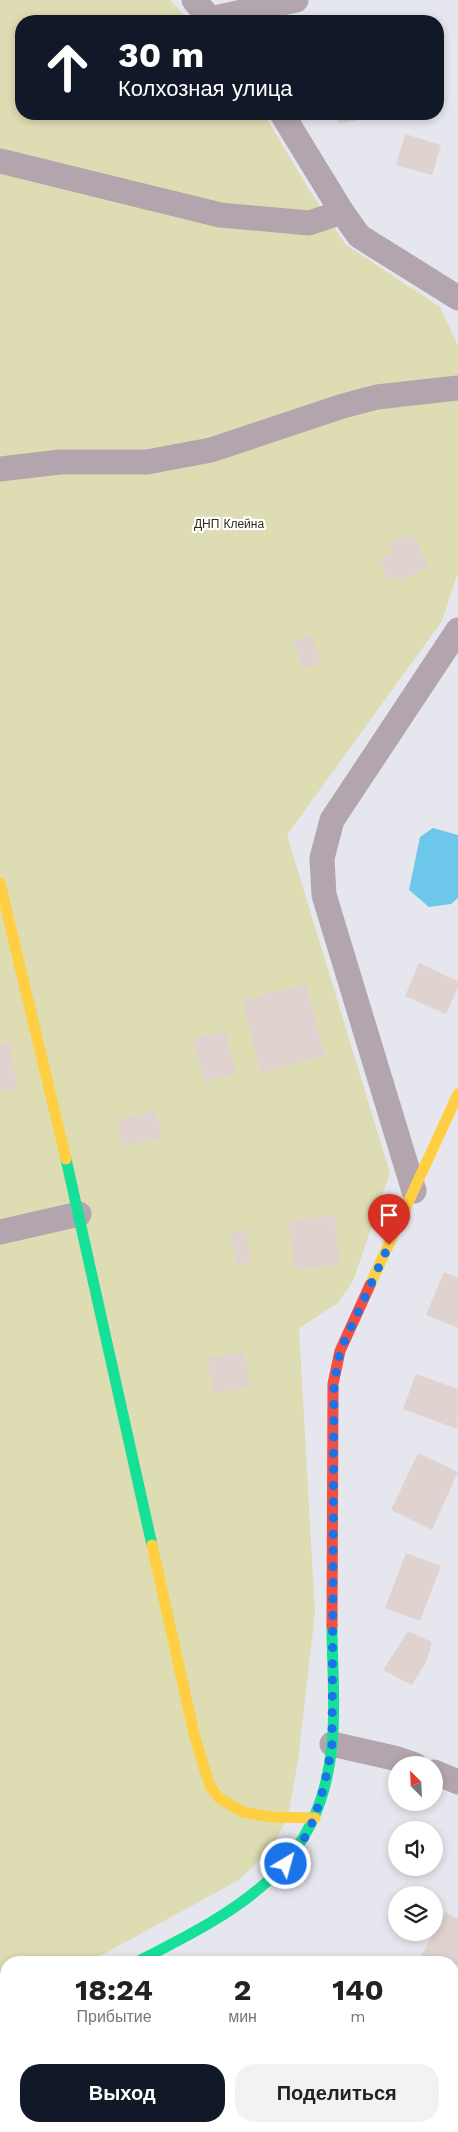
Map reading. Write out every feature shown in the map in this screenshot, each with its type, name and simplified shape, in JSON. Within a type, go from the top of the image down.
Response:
[{"type":"street","points":[[194,0],[207,15]]},
{"type":"street","points":[[232,15],[296,0]]},
{"type":"street","points":[[286,120],[342,212],[359,236],[458,298]]},
{"type":"street","points":[[0,161],[220,215],[309,223],[342,212]]},
{"type":"street","points":[[0,470],[60,462],[147,462],[211,450],[343,406],[377,397],[458,388]]},
{"type":"street","points":[[414,1192],[324,895],[322,858],[332,820],[458,630]]},
{"type":"street","points":[[0,883],[79,1214],[192,1728],[210,1786],[227,1805],[257,1816],[315,1818]]},
{"type":"street","points":[[149,1956],[208,1925],[267,1884],[295,1854],[315,1818],[324,1787],[332,1744],[334,1384],[340,1351],[458,1094]]},
{"type":"street","points":[[0,1232],[79,1214]]},
{"type":"street","points":[[332,1744],[388,1757]]},
{"type":"street","points":[[443,1776],[458,1782]]},
{"type":"green space","name":"ДНП Клейна","points":[[0,0],[170,0],[184,15],[15,15],[15,120],[268,120],[308,188],[346,245],[440,307],[458,346],[458,572],[442,621],[287,835],[390,1173],[353,1281],[337,1304],[299,1328],[315,1613],[298,1760],[288,1817],[270,1850],[239,1880],[100,1956],[0,1956]]},
{"type":"water","points":[[433,828],[458,835],[458,898],[451,904],[429,907],[409,890],[420,837]]},
{"type":"building","points":[[338,120],[358,120],[339,124]]},
{"type":"building","points":[[405,134],[441,145],[432,175],[396,165]]},
{"type":"building","points":[[413,533],[429,567],[398,581],[395,576],[388,580],[380,560],[393,554],[388,544]]},
{"type":"building","points":[[312,634],[321,663],[302,669],[293,641]]},
{"type":"building","points":[[419,963],[458,981],[458,987],[446,1014],[405,996]]},
{"type":"building","points":[[306,984],[325,1056],[261,1073],[242,1000]]},
{"type":"building","points":[[225,1031],[236,1073],[204,1082],[193,1039]]},
{"type":"building","points":[[10,1042],[17,1089],[0,1091],[0,1044]]},
{"type":"building","points":[[156,1111],[162,1138],[123,1147],[117,1120]]},
{"type":"building","points":[[334,1215],[340,1265],[294,1270],[289,1221]]},
{"type":"building","points":[[245,1229],[252,1261],[237,1265],[230,1232]]},
{"type":"building","points":[[444,1272],[458,1278],[458,1328],[426,1315]]},
{"type":"building","points":[[244,1351],[251,1386],[214,1394],[207,1358]]},
{"type":"building","points":[[416,1374],[458,1389],[457,1429],[403,1409]]},
{"type":"building","points":[[418,1453],[458,1472],[432,1530],[391,1510]]},
{"type":"building","points":[[406,1553],[441,1566],[420,1621],[385,1608]]},
{"type":"building","points":[[408,1631],[432,1642],[427,1660],[412,1685],[383,1670]]},
{"type":"building","points":[[445,1912],[458,1919],[458,1956],[421,1956],[429,1941],[443,1941],[443,1916]]},
{"type":"traffic: fast","points":[[66,1159],[152,1545]]},
{"type":"traffic: fast","points":[[149,1956],[208,1924],[240,1903],[268,1881],[292,1855],[311,1824],[324,1788],[332,1745],[334,1700],[332,1626]]},
{"type":"traffic: slow","points":[[0,883],[66,1159]]},
{"type":"traffic: slow","points":[[370,1285],[458,1094]]},
{"type":"traffic: slow","points":[[152,1545],[195,1738],[210,1786],[219,1798],[243,1812],[271,1817],[315,1818]]},
{"type":"traffic: jam","points":[[332,1626],[333,1384],[340,1351],[370,1285]]},
{"type":"route","points":[[286,1864],[295,1854],[315,1818],[324,1787],[332,1744],[334,1384],[340,1351],[389,1245]]}]
